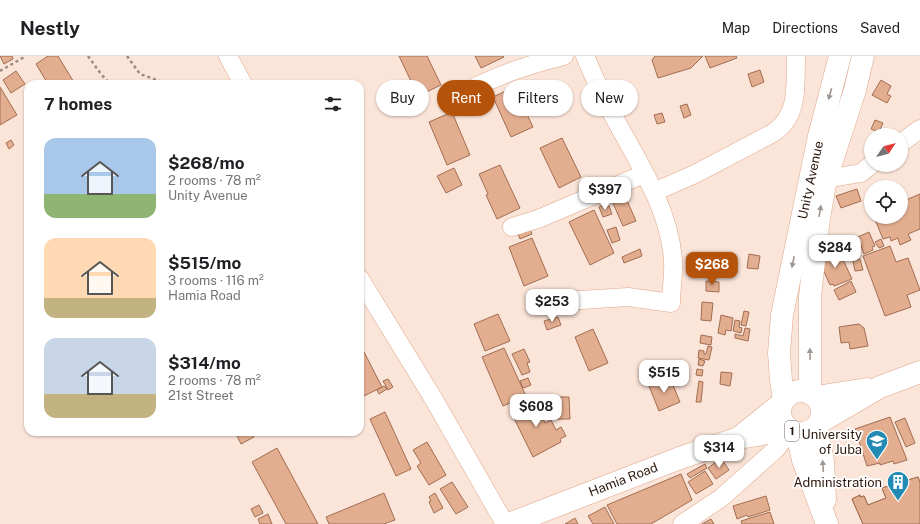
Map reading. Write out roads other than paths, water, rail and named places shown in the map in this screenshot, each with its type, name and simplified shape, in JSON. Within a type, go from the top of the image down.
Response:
[{"type":"main road","name":"Unity Avenue","points":[[783,402],[780,353],[782,315],[817,144],[840,56]]},
{"type":"main road","name":"Unity Avenue","points":[[813,395],[810,296],[819,218],[826,179],[855,90],[863,56]]},
{"type":"main road","points":[[739,438],[802,428],[880,387],[920,372]]},
{"type":"main road","points":[[739,438],[783,402],[790,394],[803,391],[813,395],[880,387]]},
{"type":"main road","name":"1","points":[[813,395],[820,402],[822,409],[802,428],[803,460],[827,521]]},
{"type":"main road","name":"1","points":[[783,402],[781,417],[802,428]]},
{"type":"main road","name":"Hamia Road","points":[[509,524],[680,458],[739,438]]},
{"type":"street","points":[[228,56],[241,80]]},
{"type":"street","points":[[493,80],[538,62],[564,56]]},
{"type":"street","points":[[549,302],[628,297],[671,303],[673,260],[669,236],[654,192],[604,98],[585,56]]},
{"type":"street","points":[[654,192],[695,174],[781,128],[788,120],[793,106],[796,56]]},
{"type":"street","points":[[908,137],[920,128]]},
{"type":"street","points":[[826,179],[861,173],[864,171]]},
{"type":"street","points":[[512,227],[538,219],[644,174]]},
{"type":"street","points":[[364,286],[433,398],[505,524]]},
{"type":"street","points":[[682,524],[721,498],[802,428]]},
{"type":"place","name":"University of Juba","points":[[877,460]]},
{"type":"place","name":"Administration","points":[[898,502]]}]
